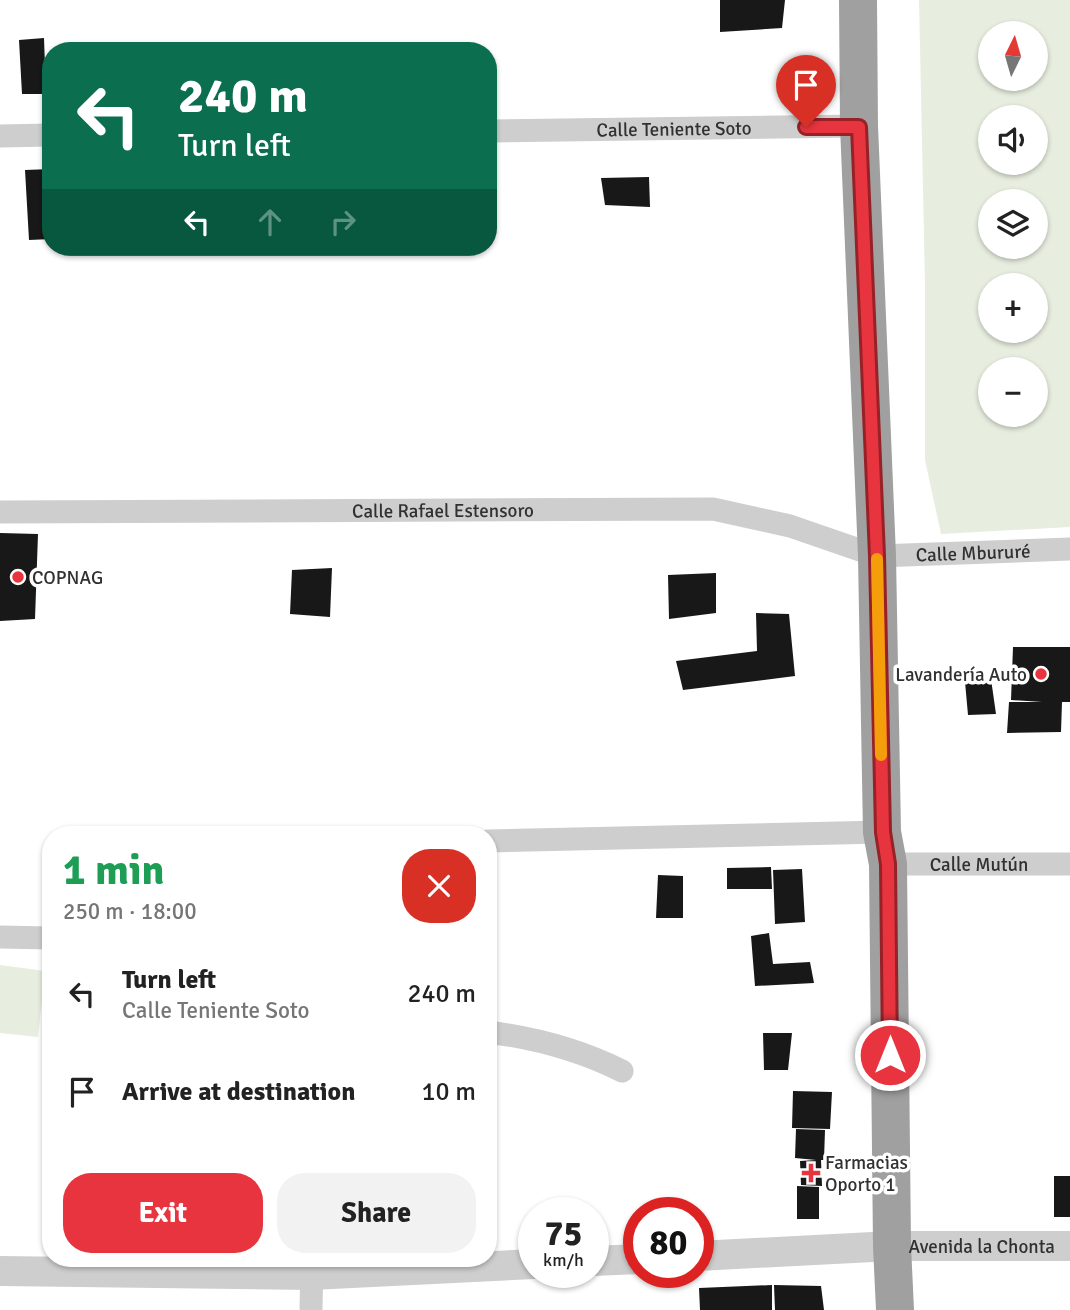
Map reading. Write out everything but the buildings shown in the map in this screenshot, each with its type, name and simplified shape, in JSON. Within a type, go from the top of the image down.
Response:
[{"type":"highway","points":[[858,0],[859,127],[877,556],[895,1310]]},
{"type":"street","name":"Calle Teniente Soto","points":[[497,131],[859,127]]},
{"type":"street","points":[[0,136],[42,135]]},
{"type":"street","name":"Calle Rafael Estensoro","points":[[0,513],[713,509],[790,526],[877,556]]},
{"type":"street","name":"Calle Mbururé","points":[[877,556],[1070,549]]},
{"type":"street","name":"Calle Mutún","points":[[497,841],[885,848],[1070,864]]},
{"type":"street","points":[[0,937],[42,938]]},
{"type":"street","points":[[497,1034],[548,1044],[595,1058],[622,1070]]},
{"type":"street","name":"Avenida la Chonta","points":[[714,1255],[892,1247],[1070,1246]]},
{"type":"street","points":[[497,1264],[518,1264]]},
{"type":"street","points":[[0,1271],[312,1267],[311,1310]]},
{"type":"green space","points":[[919,0],[1070,0],[1070,527],[941,534],[925,460],[925,285]]},
{"type":"green space","points":[[0,965],[42,971],[38,1037],[0,1033]]},
{"type":"slow traffic","points":[[877,559],[881,755]]},
{"type":"place","name":"COPNAG","points":[[18,577]]},
{"type":"place","name":"Lavandería Auto","points":[[1041,674]]},
{"type":"place","name":"Farmacias Oporto 1","points":[[811,1173]]},
{"type":"route","points":[[806,127],[859,127],[877,556],[883,832],[888,864],[890,1055]]}]
